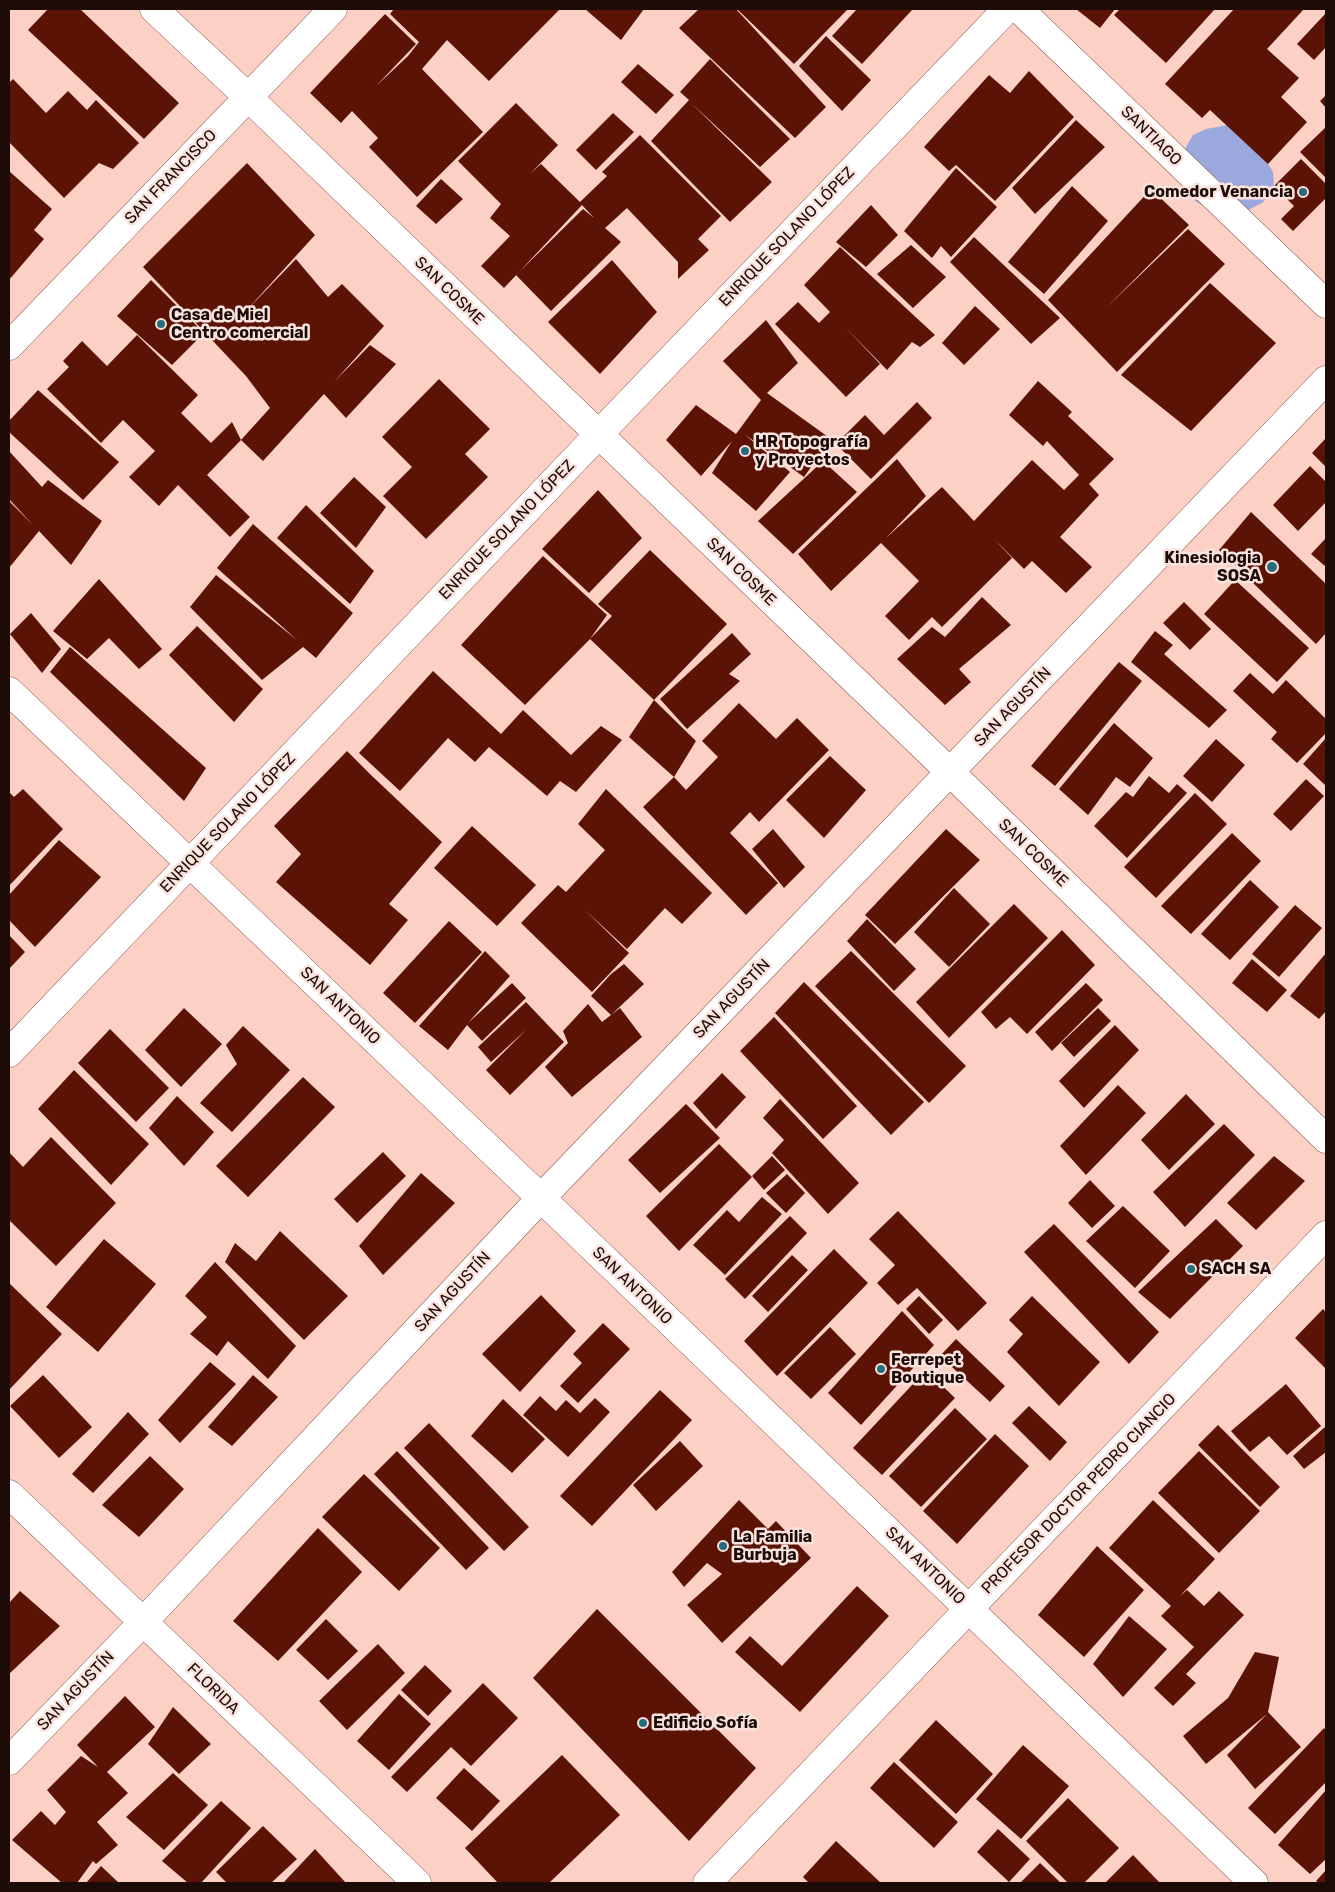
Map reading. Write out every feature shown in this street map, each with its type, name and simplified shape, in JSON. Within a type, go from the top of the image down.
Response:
[{"type":"street","name":"SAN COSME","points":[[154,9],[248,97],[950,772],[1326,1138]]},
{"type":"street","name":"SAN FRANCISCO","points":[[9,346],[333,9]]},
{"type":"street","name":"ENRIQUE SOLANO LÓPEZ","points":[[9,1053],[598,434],[1008,9]]},
{"type":"street","name":"SANTIAGO","points":[[1019,9],[1326,304]]},
{"type":"street","name":"SAN AGUSTÍN","points":[[9,1761],[143,1622],[541,1198],[1326,380]]},
{"type":"street","name":"SAN ANTONIO","points":[[9,691],[541,1198],[1254,1883]]},
{"type":"street","name":"PROFESOR DOCTOR PEDRO CIANCIO","points":[[707,1883],[1326,1235]]},
{"type":"street","name":"FLORIDA","points":[[9,1494],[417,1883]]},
{"type":"shaded area","points":[[1233,124],[1267,149],[1268,164],[1273,172],[1274,186],[1271,194],[1262,203],[1234,217],[1220,215],[1195,201],[1186,189],[1182,176],[1186,147],[1193,135],[1206,129]]},
{"type":"building","points":[[48,9],[80,9],[179,103],[144,139],[28,30]]},
{"type":"building","points":[[394,9],[560,9],[489,81],[447,40],[422,69],[483,132],[417,197],[369,147],[378,138],[352,111],[341,123],[310,93],[385,14],[416,44],[376,86],[408,56],[419,42],[390,14]]},
{"type":"building","points":[[585,9],[644,9],[621,40]]},
{"type":"building","points":[[699,9],[736,9],[826,107],[795,138],[679,28]]},
{"type":"building","points":[[737,9],[848,9],[794,64]]},
{"type":"building","points":[[857,9],[912,10],[862,64],[832,36]]},
{"type":"building","points":[[1076,9],[1115,9],[1100,28]]},
{"type":"building","points":[[1120,9],[1215,9],[1166,63],[1114,15]]},
{"type":"building","points":[[1234,9],[1304,9],[1267,49],[1299,78],[1281,97],[1307,122],[1268,164],[1210,110],[1202,118],[1165,84]]},
{"type":"building","points":[[1326,13],[1326,47],[1314,60],[1297,44]]},
{"type":"building","points":[[826,36],[871,80],[842,111],[799,66]]},
{"type":"building","points":[[710,59],[790,139],[760,167],[690,102],[772,182],[730,222],[651,141],[689,100],[680,92]]},
{"type":"building","points":[[638,64],[674,95],[656,114],[621,82]]},
{"type":"building","points":[[1029,71],[1074,117],[995,201],[956,165],[949,171],[924,147],[989,75],[1010,93]]},
{"type":"building","points":[[13,79],[46,113],[68,91],[87,110],[96,100],[139,143],[113,169],[99,163],[64,198],[9,142],[9,83]]},
{"type":"building","points":[[1326,95],[1326,108],[1320,101]]},
{"type":"building","points":[[516,103],[558,145],[531,173],[541,164],[580,202],[607,176],[602,172],[640,135],[721,216],[698,239],[709,250],[678,279],[678,262],[627,208],[605,228],[621,242],[551,311],[516,275],[504,288],[481,266],[510,236],[490,218],[501,204],[458,161]],"holes":[[[582,205],[594,218],[583,209],[519,272]]]},
{"type":"building","points":[[613,113],[634,132],[596,170],[576,150]]},
{"type":"building","points":[[1076,120],[1105,147],[1035,214],[1012,188]]},
{"type":"building","points":[[1326,127],[1326,178],[1300,152]]},
{"type":"building","name":"Comedor Venancia","points":[[1301,159],[1326,184],[1326,198],[1293,231],[1281,219],[1294,206],[1274,186]]},
{"type":"building","points":[[247,163],[315,235],[245,312],[296,259],[328,297],[342,284],[384,326],[334,382],[370,345],[396,364],[346,418],[324,394],[263,461],[241,440],[270,408],[246,376],[143,267]]},
{"type":"building","points":[[956,168],[997,207],[951,257],[941,246],[932,258],[904,231]]},
{"type":"building","points":[[9,171],[52,209],[34,230],[44,239],[9,280]]},
{"type":"building","points":[[441,179],[463,199],[436,224],[416,206]]},
{"type":"building","points":[[1072,186],[1108,221],[1044,294],[1008,262]]},
{"type":"building","points":[[1151,189],[1189,225],[1107,307],[1188,229],[1225,264],[1117,372],[1048,300]]},
{"type":"building","points":[[871,205],[898,235],[866,267],[836,242]]},
{"type":"building","points":[[974,237],[1060,318],[1031,344],[950,262]]},
{"type":"building","points":[[911,245],[946,277],[913,308],[877,274]]},
{"type":"building","points":[[840,247],[935,335],[920,347],[912,342],[887,370],[844,326],[880,364],[846,397],[775,324],[798,302],[819,323],[830,312],[804,285]]},
{"type":"building","points":[[612,260],[657,312],[600,374],[548,322]]},
{"type":"building","name":"Casa de Miel Centro comercial","points":[[151,280],[204,333],[172,365],[117,316]]},
{"type":"building","points":[[1210,283],[1276,343],[1191,431],[1121,375]]},
{"type":"building","points":[[975,306],[1000,329],[964,365],[942,343]]},
{"type":"building","points":[[766,320],[798,363],[767,393],[831,439],[804,477],[744,434],[790,472],[756,511],[712,473],[732,441],[701,476],[666,440],[696,405],[736,434],[761,400],[723,361]]},
{"type":"building","points":[[137,335],[198,395],[181,413],[211,443],[232,422],[241,440],[207,475],[250,517],[230,537],[178,485],[159,506],[129,477],[155,451],[123,420],[101,443],[47,389],[69,367],[63,361],[82,341],[107,366]]},
{"type":"building","points":[[439,379],[490,429],[465,454],[488,477],[426,539],[383,496],[412,467],[382,437]]},
{"type":"building","points":[[1038,381],[1072,412],[1068,416],[1114,459],[1089,484],[1099,495],[1060,537],[1092,567],[1066,593],[1032,561],[1024,569],[994,539],[1012,558],[942,627],[932,617],[909,640],[885,616],[919,581],[881,543],[831,591],[798,554],[897,459],[926,496],[886,538],[942,487],[974,521],[1032,460],[1064,490],[1079,475],[1047,441],[1043,446],[1009,415]]},
{"type":"building","points":[[38,390],[119,462],[83,500],[9,432],[9,421]]},
{"type":"building","points":[[917,402],[932,418],[871,479],[836,444],[865,415],[884,435]]},
{"type":"building","points":[[1326,438],[1326,467],[1312,453]]},
{"type":"building","points":[[9,451],[42,487],[48,480],[102,521],[71,565],[39,531],[9,568],[9,501],[33,525],[9,499]]},
{"type":"building","points":[[823,461],[857,492],[793,554],[758,521]]},
{"type":"building","points":[[1310,466],[1326,482],[1326,502],[1298,531],[1273,505]]},
{"type":"building","points":[[354,477],[386,507],[356,548],[320,513]]},
{"type":"building","points":[[598,490],[642,538],[589,593],[542,549]]},
{"type":"building","points":[[306,505],[374,571],[350,604],[277,538]]},
{"type":"building","name":"Kinesiologia SOSA","points":[[1251,512],[1326,584],[1326,633],[1316,644],[1219,550]]},
{"type":"building","points":[[253,524],[353,613],[316,658],[303,647],[262,680],[190,607],[216,575],[297,640],[217,568]]},
{"type":"building","points":[[1326,538],[1326,567],[1311,554]]},
{"type":"building","points":[[650,550],[727,624],[654,700],[590,639],[612,616],[598,604]]},
{"type":"building","points":[[543,556],[607,615],[590,639],[525,705],[461,645]]},
{"type":"building","points":[[99,579],[162,649],[139,669],[109,638],[87,659],[53,631]]},
{"type":"building","points":[[1235,580],[1309,648],[1277,682],[1204,614]]},
{"type":"building","points":[[982,597],[1011,625],[959,669],[971,682],[945,705],[897,659],[932,627],[945,637]]},
{"type":"building","points":[[1184,602],[1211,629],[1190,650],[1163,623]]},
{"type":"building","points":[[31,613],[61,649],[42,673],[10,634]]},
{"type":"building","points":[[197,626],[263,689],[234,722],[169,655]]},
{"type":"building","points":[[1155,631],[1173,645],[1164,654],[1227,710],[1209,728],[1131,662]]},
{"type":"building","points":[[732,633],[751,654],[729,674],[740,681],[687,729],[660,699]]},
{"type":"building","points":[[70,647],[206,768],[184,801],[50,672]]},
{"type":"building","points":[[1119,662],[1142,681],[1055,786],[1031,766]]},
{"type":"building","points":[[433,671],[501,734],[523,710],[571,755],[601,726],[622,740],[576,792],[560,781],[547,796],[489,747],[475,762],[448,738],[400,791],[359,753]]},
{"type":"building","points":[[1250,673],[1273,694],[1286,680],[1326,719],[1326,733],[1297,763],[1271,739],[1277,732],[1233,691]]},
{"type":"building","points":[[654,700],[696,741],[674,777],[629,737]]},
{"type":"building","points":[[739,703],[776,739],[797,718],[829,750],[759,822],[750,812],[730,833],[778,883],[746,915],[643,807],[674,777],[686,790],[718,757],[702,741]]},
{"type":"building","points":[[1114,723],[1153,758],[1130,787],[1116,777],[1088,815],[1059,789]]},
{"type":"building","points":[[1326,738],[1326,786],[1303,764]]},
{"type":"building","points":[[1216,739],[1245,765],[1212,802],[1183,776]]},
{"type":"building","points":[[347,751],[442,842],[389,904],[408,920],[370,965],[276,882],[301,854],[274,826]]},
{"type":"building","points":[[830,756],[866,790],[824,838],[786,800]]},
{"type":"building","points":[[1149,776],[1169,793],[1177,784],[1187,793],[1127,858],[1094,826],[1126,792],[1133,797]]},
{"type":"building","points":[[1306,779],[1324,796],[1291,831],[1273,814]]},
{"type":"building","points":[[23,789],[63,829],[9,886],[9,792],[14,797]]},
{"type":"building","points":[[606,789],[712,893],[682,924],[665,908],[627,949],[584,909],[629,953],[592,992],[521,923],[558,885],[566,892],[605,850],[578,824]]},
{"type":"building","points":[[1195,793],[1227,824],[1156,898],[1124,867]]},
{"type":"building","points":[[472,826],[536,885],[497,926],[434,868]]},
{"type":"building","points":[[773,829],[805,867],[784,888],[752,849]]},
{"type":"building","points":[[946,829],[980,860],[895,944],[865,915]]},
{"type":"building","points":[[1232,833],[1261,861],[1191,934],[1161,906]]},
{"type":"building","points":[[59,840],[101,877],[35,947],[9,920],[9,895]]},
{"type":"building","points":[[1250,880],[1279,907],[1230,960],[1201,934]]},
{"type":"building","points":[[954,888],[990,924],[949,967],[914,932]]},
{"type":"building","points":[[1014,904],[1048,938],[949,1038],[916,1002]]},
{"type":"building","points":[[1295,905],[1322,928],[1279,977],[1252,954]]},
{"type":"building","points":[[867,919],[916,969],[894,991],[847,941]]},
{"type":"building","points":[[449,921],[482,952],[415,1023],[383,993]]},
{"type":"building","points":[[1062,930],[1095,965],[1027,1034],[1010,1017],[996,1029],[981,1012]]},
{"type":"building","points":[[9,935],[25,952],[9,969]]},
{"type":"building","points":[[485,951],[510,976],[468,1023],[512,983],[526,998],[482,1041],[467,1025],[448,1050],[419,1026]]},
{"type":"building","points":[[851,951],[966,1066],[929,1103],[815,986]]},
{"type":"building","points":[[1326,953],[1326,1011],[1319,1019],[1290,996]]},
{"type":"building","points":[[1252,959],[1287,990],[1267,1012],[1232,983]]},
{"type":"building","points":[[624,964],[644,984],[611,1015],[591,996],[611,974]]},
{"type":"building","points":[[804,982],[924,1102],[891,1135],[775,1013]]},
{"type":"building","points":[[1086,983],[1103,1000],[1052,1051],[1035,1032]]},
{"type":"building","points":[[526,1002],[564,1042],[510,1095],[486,1070],[527,1029],[491,1062],[478,1047]]},
{"type":"building","points":[[588,1004],[602,1022],[620,1008],[642,1037],[572,1097],[545,1067],[568,1043],[563,1031]]},
{"type":"building","points":[[184,1008],[222,1044],[181,1087],[145,1050]]},
{"type":"building","points":[[1098,1008],[1111,1021],[1074,1057],[1061,1043]]},
{"type":"building","points":[[774,1017],[857,1106],[823,1139],[740,1051]]},
{"type":"building","points":[[1115,1025],[1139,1050],[1084,1108],[1059,1081]]},
{"type":"building","points":[[243,1026],[290,1070],[232,1132],[200,1103],[237,1064],[226,1045]]},
{"type":"building","points":[[110,1029],[169,1088],[136,1122],[78,1063]]},
{"type":"building","points":[[74,1070],[149,1144],[111,1185],[38,1109]]},
{"type":"building","points":[[722,1073],[746,1097],[716,1129],[693,1103]]},
{"type":"building","points":[[303,1077],[335,1107],[248,1197],[216,1166]]},
{"type":"building","points":[[1118,1085],[1146,1113],[1086,1175],[1060,1146]]},
{"type":"building","points":[[1186,1094],[1215,1124],[1169,1170],[1141,1140]]},
{"type":"building","points":[[177,1096],[214,1132],[184,1166],[149,1128]]},
{"type":"building","points":[[780,1099],[859,1183],[828,1214],[772,1153],[784,1140],[763,1118]]},
{"type":"building","points":[[686,1104],[720,1138],[660,1193],[628,1160]]},
{"type":"building","points":[[1224,1124],[1255,1155],[1185,1227],[1153,1192]]},
{"type":"building","points":[[51,1137],[116,1203],[56,1266],[9,1220],[9,1152],[23,1167]]},
{"type":"building","points":[[719,1144],[752,1177],[679,1251],[646,1216]]},
{"type":"building","points":[[383,1152],[406,1176],[357,1223],[334,1199]]},
{"type":"building","points":[[772,1156],[785,1170],[764,1190],[752,1176]]},
{"type":"building","points":[[1274,1156],[1305,1181],[1256,1230],[1227,1203]]},
{"type":"building","points":[[421,1173],[455,1203],[383,1275],[359,1246]]},
{"type":"building","points":[[787,1174],[805,1193],[786,1213],[766,1193]]},
{"type":"building","points":[[1090,1180],[1115,1206],[1092,1228],[1068,1203]]},
{"type":"building","points":[[762,1197],[782,1214],[725,1275],[693,1245],[727,1210],[739,1222]]},
{"type":"building","points":[[1123,1206],[1170,1251],[1135,1288],[1086,1241]]},
{"type":"building","points":[[898,1211],[987,1303],[958,1331],[917,1288],[898,1305],[877,1283],[895,1265],[869,1239]]},
{"type":"building","points":[[790,1216],[807,1233],[745,1299],[725,1279]]},
{"type":"building","name":"SACH SA","points":[[1216,1219],[1243,1246],[1170,1319],[1138,1292]]},
{"type":"building","points":[[1054,1224],[1159,1332],[1129,1364],[1024,1252]]},
{"type":"building","points":[[280,1231],[348,1296],[304,1340],[225,1262],[235,1243],[256,1261]]},
{"type":"building","points":[[104,1239],[156,1284],[98,1352],[46,1307]]},
{"type":"building","points":[[834,1249],[868,1283],[777,1376],[744,1341]]},
{"type":"building","points":[[792,1255],[808,1270],[768,1312],[752,1296]]},
{"type":"building","points":[[215,1262],[296,1346],[268,1379],[228,1341],[217,1356],[190,1334],[207,1317],[185,1296]]},
{"type":"building","points":[[9,1283],[62,1334],[9,1390]]},
{"type":"building","points":[[541,1295],[576,1331],[520,1392],[482,1354]]},
{"type":"building","points":[[919,1296],[943,1320],[929,1334],[906,1309]]},
{"type":"building","points":[[1032,1296],[1100,1362],[1059,1406],[1007,1352],[1023,1334],[1009,1320]]},
{"type":"building","points":[[1323,1309],[1326,1312],[1326,1369],[1295,1338]]},
{"type":"building","name":"Ferrepet Boutique","points":[[902,1311],[934,1345],[861,1425],[828,1393]]},
{"type":"building","points":[[603,1323],[630,1349],[578,1403],[560,1386],[582,1363],[573,1354]]},
{"type":"building","points":[[830,1327],[856,1354],[811,1399],[784,1373]]},
{"type":"building","points":[[956,1339],[1005,1386],[990,1402],[940,1356]]},
{"type":"building","points":[[210,1362],[236,1384],[180,1443],[158,1420]]},
{"type":"building","points":[[926,1370],[955,1398],[882,1475],[853,1448]]},
{"type":"building","points":[[43,1375],[92,1427],[59,1458],[10,1406]]},
{"type":"building","points":[[253,1375],[278,1397],[232,1446],[208,1427]]},
{"type":"building","points":[[1286,1384],[1321,1426],[1287,1455],[1269,1436],[1250,1452],[1231,1431]]},
{"type":"building","points":[[660,1390],[692,1420],[592,1526],[560,1496]]},
{"type":"building","points":[[540,1396],[556,1411],[566,1400],[580,1413],[595,1398],[610,1412],[568,1457],[523,1415]]},
{"type":"building","points":[[503,1399],[545,1439],[512,1473],[471,1436]]},
{"type":"building","points":[[1029,1406],[1067,1442],[1050,1461],[1012,1423]]},
{"type":"building","points":[[955,1408],[987,1439],[921,1507],[889,1476]]},
{"type":"building","points":[[128,1412],[149,1434],[93,1493],[72,1474]]},
{"type":"building","points":[[429,1423],[529,1527],[504,1551],[404,1448]]},
{"type":"building","points":[[1218,1425],[1280,1487],[1260,1507],[1198,1445]]},
{"type":"building","points":[[1326,1426],[1326,1452],[1304,1469],[1293,1456]]},
{"type":"building","points":[[995,1434],[1029,1466],[957,1544],[923,1511]]},
{"type":"building","points":[[680,1441],[703,1466],[656,1511],[633,1485]]},
{"type":"building","points":[[397,1451],[489,1548],[466,1570],[374,1474]]},
{"type":"building","points":[[1199,1451],[1260,1511],[1219,1553],[1158,1493]]},
{"type":"building","points":[[150,1456],[184,1489],[139,1537],[102,1505]]},
{"type":"building","points":[[364,1474],[440,1548],[399,1591],[322,1517]]},
{"type":"building","points":[[739,1500],[768,1529],[776,1521],[811,1558],[722,1643],[687,1605],[722,1574],[707,1563],[684,1587],[672,1572]]},
{"type":"building","points":[[1153,1500],[1215,1559],[1180,1596],[1187,1590],[1204,1606],[1219,1591],[1244,1615],[1186,1674],[1196,1683],[1173,1706],[1154,1688],[1194,1647],[1161,1616],[1171,1606],[1109,1548]]},
{"type":"building","points":[[318,1528],[362,1572],[278,1661],[233,1621]]},
{"type":"building","points":[[1097,1546],[1144,1590],[1084,1657],[1038,1615]]},
{"type":"building","points":[[857,1586],[889,1616],[800,1712],[735,1652],[750,1636],[782,1666]]},
{"type":"building","points":[[20,1591],[60,1626],[9,1674],[9,1603]]},
{"type":"building","name":"Edificio Sofía","points":[[597,1609],[756,1768],[689,1841],[533,1678]]},
{"type":"building","points":[[1129,1616],[1167,1649],[1123,1697],[1093,1664]]},
{"type":"building","points":[[326,1619],[358,1651],[328,1680],[296,1650]]},
{"type":"building","points":[[378,1644],[405,1673],[347,1730],[319,1701]]},
{"type":"building","points":[[1255,1652],[1279,1657],[1268,1712],[1301,1747],[1255,1789],[1227,1755],[1267,1714],[1206,1764],[1183,1736],[1228,1698]]},
{"type":"building","points":[[425,1665],[452,1691],[428,1716],[401,1690]]},
{"type":"building","points":[[483,1683],[518,1718],[471,1766],[451,1747],[407,1792],[391,1777]]},
{"type":"building","points":[[399,1694],[431,1724],[389,1770],[357,1741]]},
{"type":"building","points":[[125,1696],[155,1727],[107,1772],[128,1793],[97,1822],[118,1845],[96,1864],[93,1861],[77,1883],[62,1883],[12,1840],[41,1811],[55,1825],[66,1812],[47,1790],[81,1756],[98,1767],[77,1745]]},
{"type":"building","points":[[173,1707],[211,1744],[179,1774],[148,1744]]},
{"type":"building","points":[[936,1720],[993,1774],[956,1814],[899,1760]]},
{"type":"building","points":[[1324,1728],[1326,1731],[1326,1782],[1275,1834],[1248,1808]]},
{"type":"building","points":[[1023,1745],[1069,1786],[1021,1839],[976,1799]]},
{"type":"building","points":[[562,1755],[620,1815],[549,1883],[498,1883],[465,1848]]},
{"type":"building","points":[[894,1762],[958,1822],[934,1848],[870,1788]]},
{"type":"building","points":[[464,1768],[500,1801],[472,1831],[436,1798]]},
{"type":"building","points":[[173,1773],[208,1805],[164,1850],[126,1817]]},
{"type":"building","points":[[1326,1790],[1326,1859],[1310,1874],[1278,1845]]},
{"type":"building","points":[[1068,1798],[1119,1848],[1084,1883],[1068,1883],[1026,1841]]},
{"type":"building","points":[[221,1801],[251,1828],[201,1883],[188,1883],[162,1861]]},
{"type":"building","points":[[263,1826],[297,1859],[271,1883],[227,1883],[216,1872]]},
{"type":"building","points":[[998,1829],[1030,1859],[1009,1882],[977,1852]]},
{"type":"building","points":[[836,1841],[881,1883],[809,1883],[803,1877]]},
{"type":"building","points":[[315,1849],[346,1883],[283,1883]]},
{"type":"building","points":[[1133,1855],[1160,1883],[1105,1883]]},
{"type":"building","points":[[1040,1863],[1061,1883],[1020,1883]]},
{"type":"building","points":[[101,1866],[119,1883],[86,1883]]},
{"type":"building","points":[[1326,1870],[1326,1883],[1316,1881]]},
{"type":"place","name":"Comedor Venancia","points":[[1303,192]]},
{"type":"place","name":"Casa de Miel Centro comercial","points":[[161,324]]},
{"type":"place","name":"HR Topografía y Proyectos","points":[[745,451]]},
{"type":"place","name":"Kinesiologia SOSA","points":[[1272,567]]},
{"type":"place","name":"SACH SA","points":[[1191,1269]]},
{"type":"place","name":"Ferrepet Boutique","points":[[881,1369]]},
{"type":"place","name":"La Familia Burbuja","points":[[723,1546]]},
{"type":"place","name":"Edificio Sofía","points":[[643,1723]]}]
